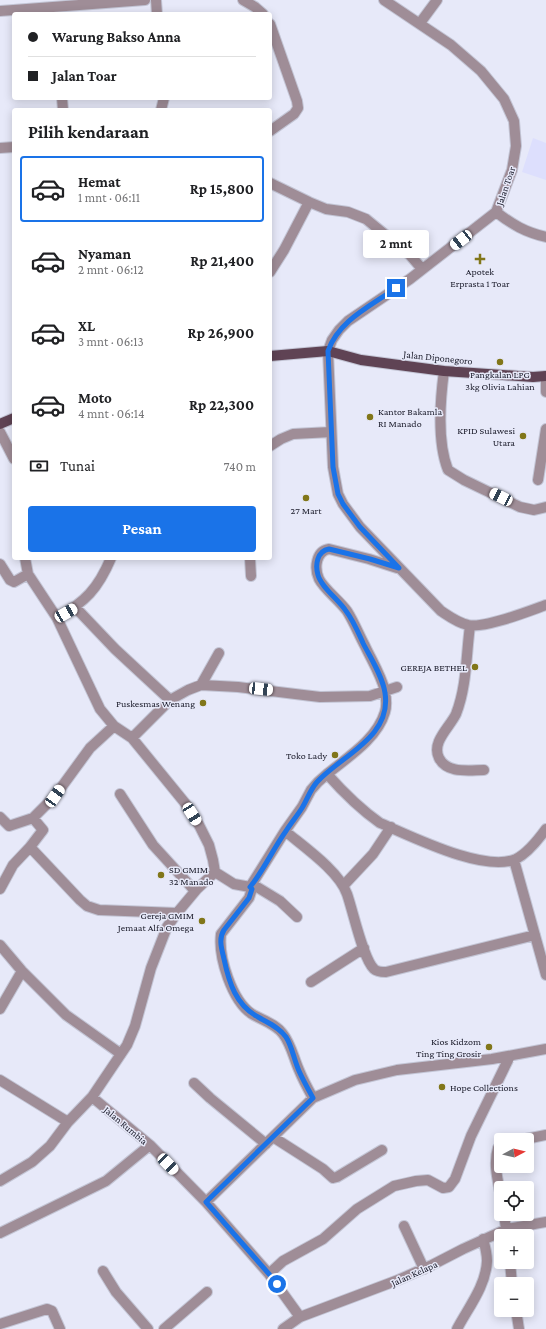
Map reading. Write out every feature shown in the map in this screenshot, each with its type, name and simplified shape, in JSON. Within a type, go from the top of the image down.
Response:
[{"type":"main road","points":[[272,356],[328,351]]},
{"type":"main road","name":"Jalan Diponegoro","points":[[328,351],[360,360],[444,371],[533,377],[546,376]]},
{"type":"main road","points":[[0,424],[12,419]]},
{"type":"street","points":[[0,11],[56,11],[145,0]]},
{"type":"street","points":[[156,0],[157,12]]},
{"type":"street","points":[[242,0],[261,12]]},
{"type":"street","name":"Jalan Toar","points":[[328,351],[332,340],[348,321],[422,269],[496,212],[512,170],[516,146],[514,121],[504,99],[481,71],[451,45],[384,0]]},
{"type":"street","points":[[420,23],[437,0]]},
{"type":"street","points":[[272,29],[298,105],[297,111],[294,114],[272,130]]},
{"type":"street","points":[[0,148],[12,147]]},
{"type":"street","points":[[272,185],[326,209],[348,212],[366,219],[410,255],[422,269]]},
{"type":"street","points":[[272,269],[284,250],[309,202]]},
{"type":"street","points":[[496,212],[516,227],[533,234],[546,237]]},
{"type":"street","points":[[328,351],[334,479],[338,494],[343,504],[360,527],[441,611],[453,619],[470,626],[484,625],[546,605]]},
{"type":"street","points":[[444,371],[441,438],[443,455],[448,470],[464,480],[520,507],[534,510],[546,508]]},
{"type":"street","points":[[546,376],[546,392]]},
{"type":"street","points":[[538,480],[546,429]]},
{"type":"street","points":[[0,432],[12,455]]},
{"type":"street","points":[[272,445],[293,434],[331,432]]},
{"type":"street","points":[[313,1098],[299,1071],[287,1039],[282,1032],[251,1013],[239,1001],[231,987],[222,949],[221,934],[249,898],[252,889],[251,885],[302,807],[311,790],[327,774],[366,742],[377,728],[385,713],[385,692],[378,674],[347,611],[322,584],[316,567],[319,556],[326,549],[329,549],[399,568]]},
{"type":"street","points":[[24,560],[28,574],[56,618],[100,709],[114,726],[132,738],[185,803],[199,825],[209,845],[215,872],[234,884],[251,885],[280,901],[296,917]]},
{"type":"street","points":[[56,618],[75,607],[94,589],[102,578],[110,560]]},
{"type":"street","points":[[250,560],[251,576]]},
{"type":"street","points":[[0,564],[10,580],[14,582],[28,574]]},
{"type":"street","points":[[75,607],[115,649],[170,700]]},
{"type":"street","points":[[470,626],[467,662],[456,713],[452,722],[439,741],[437,753],[439,759],[452,769],[484,770]]},
{"type":"street","points":[[201,685],[220,653]]},
{"type":"street","points":[[132,738],[170,700],[201,685],[238,687],[320,697],[370,696],[397,687]]},
{"type":"street","points":[[0,817],[9,826],[33,818],[55,796],[90,748],[114,726]]},
{"type":"street","points":[[327,774],[347,796],[380,823],[454,853],[479,860],[497,862],[514,860],[522,856],[537,842],[546,829]]},
{"type":"street","points":[[120,794],[153,845],[195,891]]},
{"type":"street","points":[[0,889],[13,865],[30,847],[42,830],[33,818]]},
{"type":"street","points":[[344,886],[373,854],[391,827]]},
{"type":"street","points":[[285,831],[336,875],[344,886],[367,956],[374,969],[379,972],[386,972],[535,935]]},
{"type":"street","points":[[30,847],[80,900],[92,909],[177,913]]},
{"type":"street","points":[[514,860],[546,975]]},
{"type":"street","points":[[0,1181],[32,1162],[50,1146],[68,1122],[92,1097],[127,1045],[135,1026],[151,968],[167,927],[195,891],[215,872]]},
{"type":"street","points":[[0,945],[22,971],[66,1015],[121,1054]]},
{"type":"street","points":[[311,982],[364,948]]},
{"type":"street","points":[[0,1009],[22,971]]},
{"type":"street","points":[[206,1202],[313,1098],[355,1080],[376,1074],[510,1056],[546,1049]]},
{"type":"street","points":[[269,1274],[283,1261],[323,1239],[357,1209],[394,1186],[428,1180],[443,1188],[449,1187],[455,1179],[471,1136],[510,1056]]},
{"type":"street","points":[[0,1080],[68,1122]]},
{"type":"street","points":[[194,1083],[218,1105],[244,1125],[323,1169],[333,1178],[382,1150]]},
{"type":"street","name":"Jalan Rumbia","points":[[92,1097],[150,1145],[206,1202],[269,1274],[300,1317]]},
{"type":"street","points":[[534,1137],[546,1135]]},
{"type":"street","points":[[0,1233],[106,1181],[150,1145]]},
{"type":"street","name":"Jalan Kelapa","points":[[521,1229],[546,1222]]},
{"type":"street","points":[[404,1226],[424,1269]]},
{"type":"street","name":"Jalan Kelapa","points":[[283,1329],[300,1317],[361,1295],[424,1269],[483,1239],[494,1236]]},
{"type":"street","points":[[457,1329],[477,1293],[485,1272],[487,1259],[483,1239]]},
{"type":"street","points":[[103,1271],[116,1292],[148,1329]]},
{"type":"street","points":[[164,1329],[207,1292]]},
{"type":"street","points":[[0,1324],[47,1309],[52,1311],[60,1329]]},
{"type":"street","points":[[517,1317],[519,1329]]},
{"type":"shaded area","points":[[533,138],[546,143],[546,180],[522,172]]},
{"type":"place","name":"Apotek Erprasta 1 Toar","points":[[480,259]]},
{"type":"place","name":"Pangkalan LPG 3kg Olivia Lahian","points":[[500,362]]},
{"type":"place","name":"Kantor Bakamla RI Manado","points":[[370,417]]},
{"type":"place","name":"KPID Sulawesi Utara","points":[[523,436]]},
{"type":"place","name":"27 Mart","points":[[306,498]]},
{"type":"place","name":"GEREJA BETHEL","points":[[475,667]]},
{"type":"place","name":"Puskesmas Wenang","points":[[203,703]]},
{"type":"place","name":"Toko Lady","points":[[335,755]]},
{"type":"place","name":"SD GMIM 32 Manado","points":[[161,875]]},
{"type":"place","name":"Gereja GMIM Jemaat Alfa Omega","points":[[202,921]]},
{"type":"place","name":"Kios Kidzom Ting Ting Grosir","points":[[489,1047]]},
{"type":"place","name":"Hope Collections","points":[[442,1087]]},
{"type":"route","points":[[277,1284],[206,1202],[313,1098],[299,1071],[287,1039],[282,1032],[251,1013],[234,994],[226,972],[220,940],[221,934],[229,922],[249,898],[252,889],[250,887],[302,807],[311,790],[318,782],[366,742],[377,728],[385,713],[385,692],[378,674],[347,611],[322,584],[316,567],[317,561],[322,552],[326,549],[334,549],[399,568],[360,527],[343,504],[338,494],[334,479],[333,467],[328,351],[332,340],[348,321],[396,288]]}]
